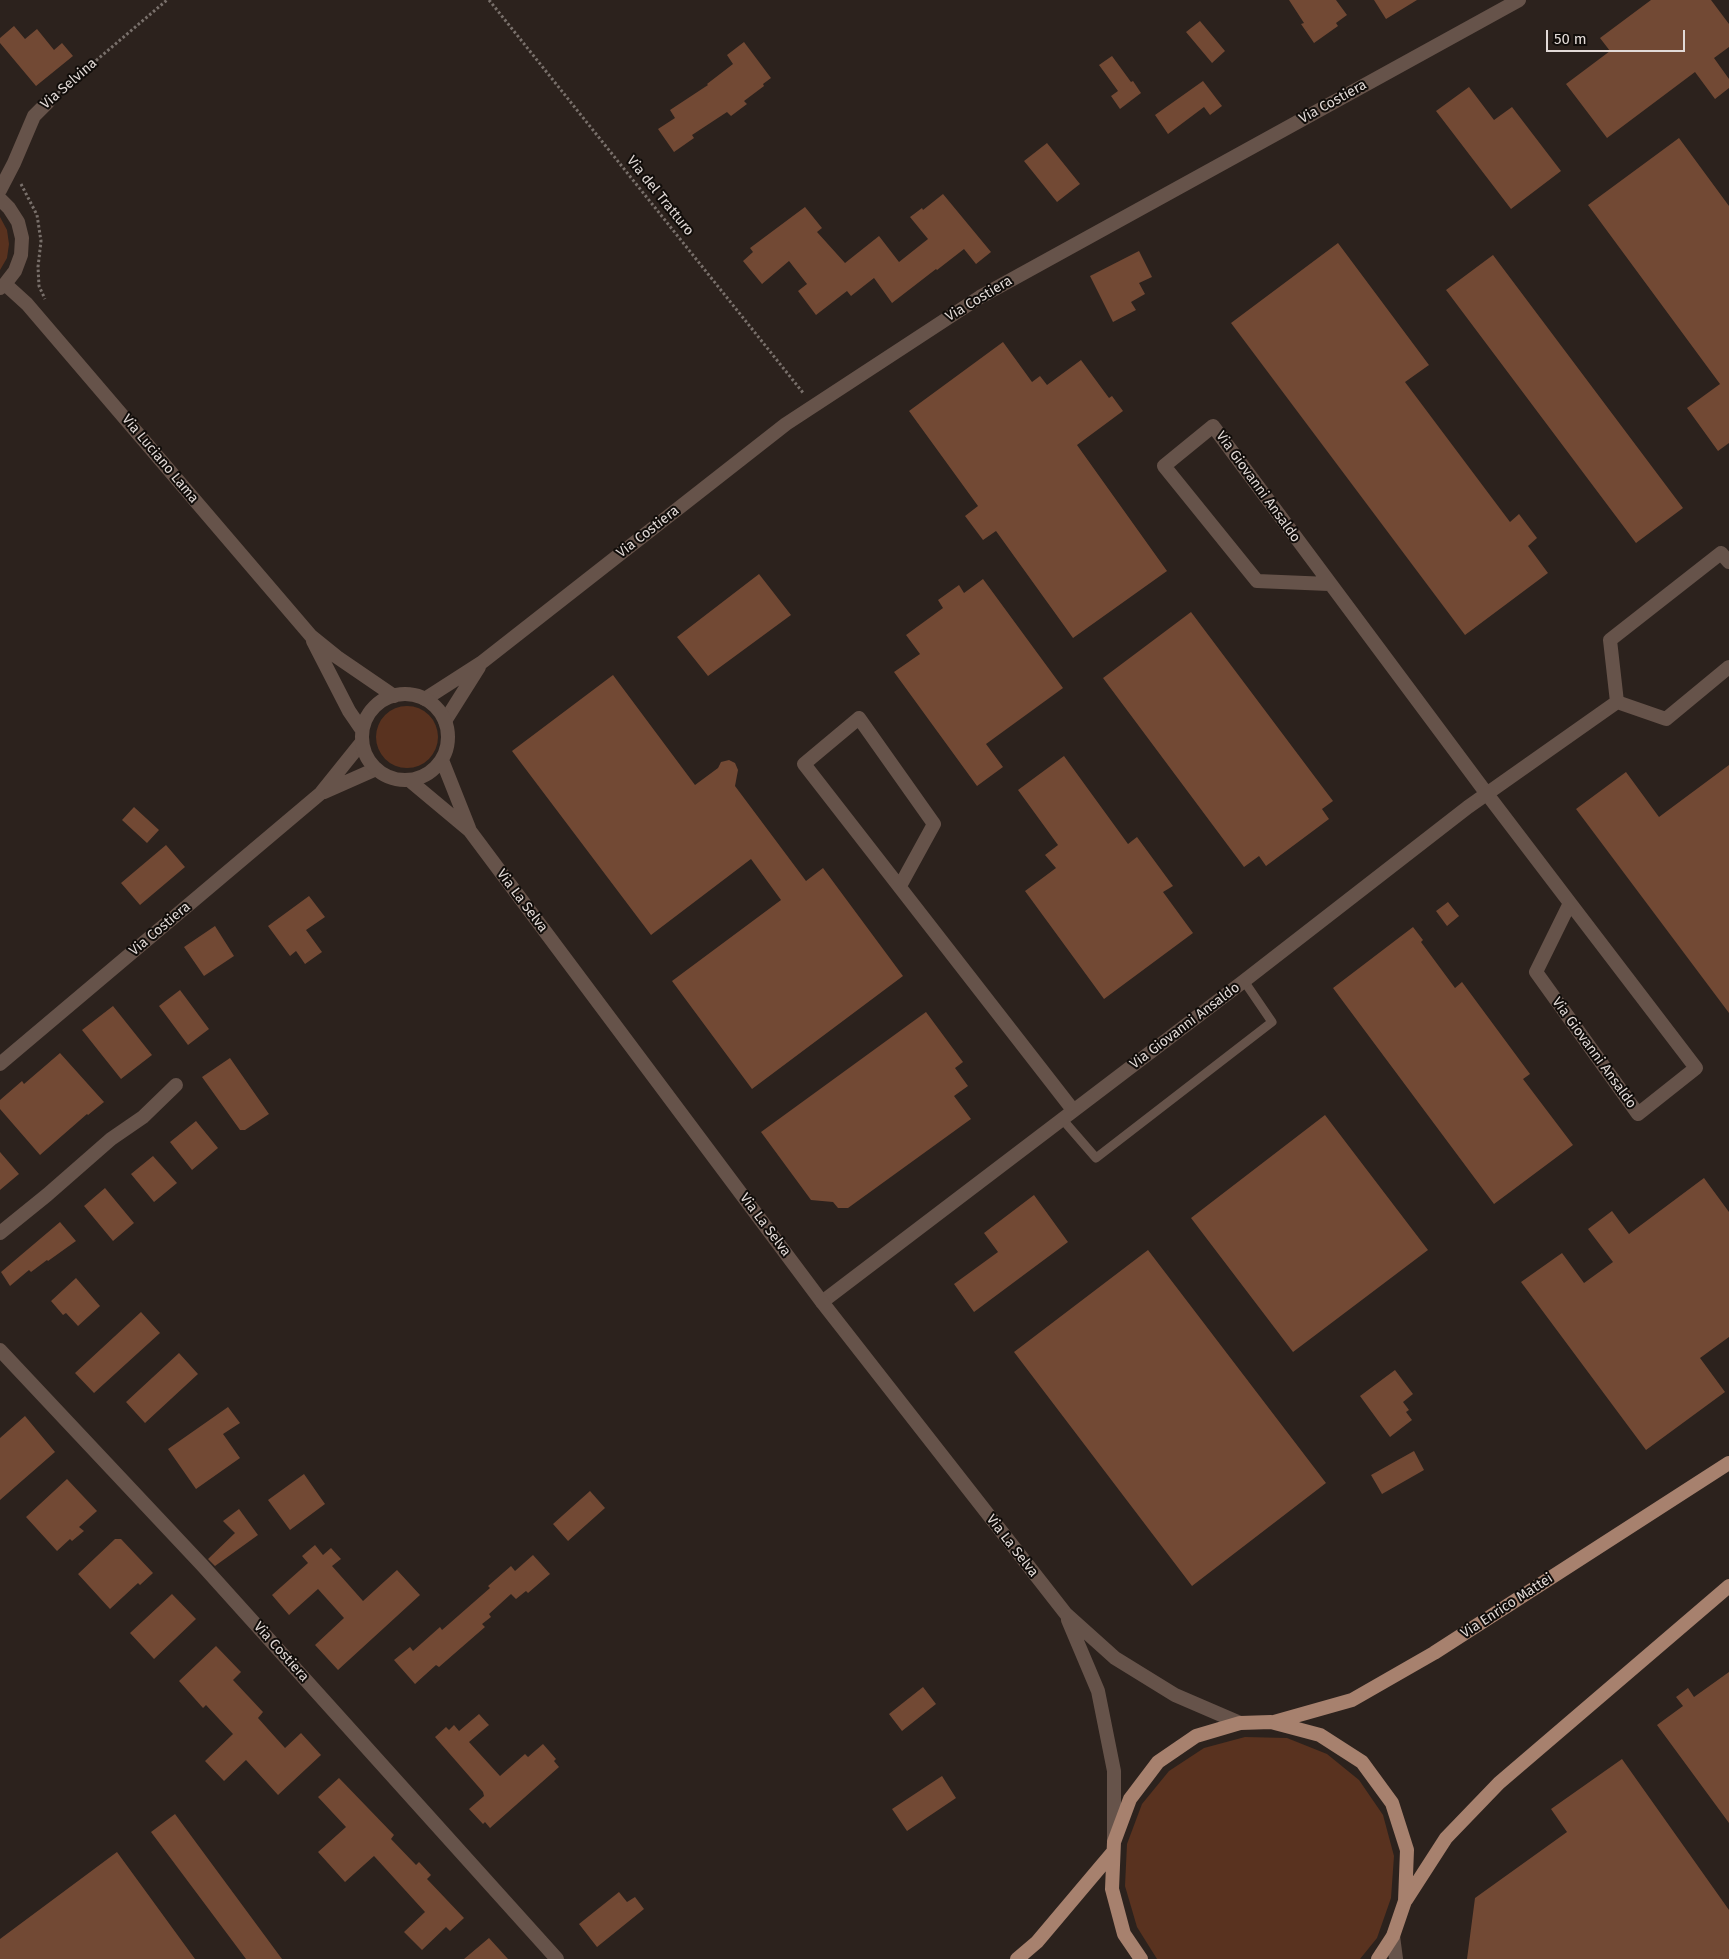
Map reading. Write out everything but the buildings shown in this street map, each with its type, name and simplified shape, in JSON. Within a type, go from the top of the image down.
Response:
[{"type":"main road","name":"Via Enrico Mattei","points":[[1271,1722],[1352,1700],[1434,1653],[1729,1463]]},
{"type":"main road","points":[[1378,1959],[1393,1936],[1405,1901],[1446,1838],[1499,1783],[1729,1586]]},
{"type":"main road","points":[[1141,1959],[1124,1934],[1112,1888],[1114,1847],[1130,1799],[1158,1762],[1196,1736],[1240,1723],[1271,1722],[1320,1735],[1362,1762],[1392,1802],[1407,1850],[1405,1901]]},
{"type":"main road","points":[[1018,1959],[1037,1942],[1114,1847]]},
{"type":"street","name":"Via Costiera","points":[[425,699],[481,663],[786,424],[980,297],[1519,0]]},
{"type":"street","name":"Via Selvina","points":[[0,190],[34,116],[48,102]]},
{"type":"street","name":"Via Luciano Lama","points":[[0,199],[9,208],[18,222],[22,238],[21,255],[15,271],[3,286],[33,311],[311,636],[337,657],[394,696]]},
{"type":"street","name":"Via Giovanni Ansaldo","points":[[1329,584],[1257,581],[1164,466],[1213,426],[1329,584],[1696,1068],[1638,1114],[1536,972],[1570,903]]},
{"type":"street","points":[[1729,562],[1721,553],[1610,640],[1617,702],[1666,719],[1729,668]]},
{"type":"street","name":"Via Luciano Lama","points":[[311,636],[362,736]]},
{"type":"street","name":"Via Costiera","points":[[445,721],[481,663]]},
{"type":"street","points":[[410,695],[425,699],[440,712],[445,721],[448,734],[447,747],[442,760],[434,770],[422,777],[397,780],[386,776],[376,770],[364,752],[362,736],[366,718],[373,708],[383,700],[394,696],[410,695]]},
{"type":"street","name":"Via Giovanni Ansaldo","points":[[822,1302],[1487,794],[1617,702]]},
{"type":"street","points":[[900,886],[934,824],[858,718],[804,764],[900,886],[1068,1115]]},
{"type":"street","name":"Via Costiera","points":[[0,1064],[321,793],[362,736]]},
{"type":"street","name":"Via La Selva","points":[[442,760],[470,832]]},
{"type":"street","name":"Via Costiera","points":[[321,793],[376,770]]},
{"type":"street","name":"Via La Selva","points":[[409,780],[470,832],[822,1302],[1066,1614],[1115,1658],[1175,1695],[1240,1723]]},
{"type":"street","points":[[0,1233],[47,1196],[111,1139],[142,1117],[176,1085]]},
{"type":"street","name":"Via Costiera","points":[[0,1350],[203,1566],[557,1959]]},
{"type":"street","name":"Via La Selva","points":[[1066,1614],[1098,1691],[1114,1771],[1114,1847]]},
{"type":"street","points":[[1393,1936],[1396,1959]]},
{"type":"lane","points":[[1068,1115],[1096,1158],[1272,1022],[1244,981]]},
{"type":"path","name":"Via Selvina","points":[[48,102],[167,0]]},
{"type":"path","name":"Via del Tratturo","points":[[489,0],[814,406]]},
{"type":"shaded area","points":[[0,217],[7,230],[9,244],[7,258],[0,270]]},
{"type":"shaded area","points":[[401,706],[413,706],[429,715],[436,725],[438,737],[436,749],[429,759],[413,768],[401,768],[390,763],[381,754],[376,743],[376,731],[381,720],[390,711]]},
{"type":"shaded area","points":[[1245,1737],[1287,1738],[1327,1754],[1359,1780],[1383,1815],[1394,1856],[1391,1898],[1377,1938],[1360,1959],[1157,1959],[1137,1927],[1125,1886],[1127,1844],[1142,1804],[1169,1771],[1204,1748]]}]
